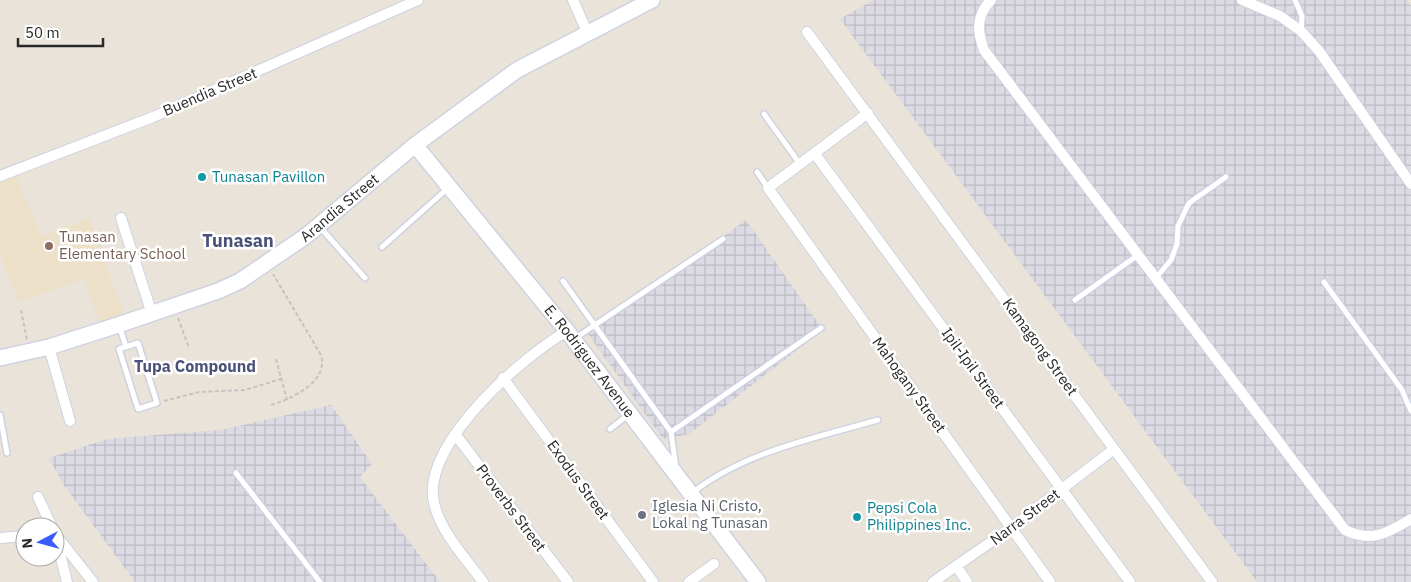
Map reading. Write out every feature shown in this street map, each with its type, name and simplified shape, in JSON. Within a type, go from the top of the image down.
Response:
[{"type":"street","name":"Buendia Street","points":[[0,176],[153,117],[418,0]]},
{"type":"street","points":[[573,0],[587,32]]},
{"type":"street","name":"Arandia Street","points":[[0,358],[49,347],[152,314],[229,286],[319,226],[415,145],[517,70],[587,32],[652,0]]},
{"type":"street","points":[[991,0],[979,17],[978,28],[984,50],[1345,530],[1356,536],[1376,536],[1387,534],[1411,519]]},
{"type":"street","points":[[1242,0],[1280,16],[1301,31],[1319,52],[1411,184]]},
{"type":"street","name":"Kamagong Street","points":[[807,32],[868,112],[1212,582]]},
{"type":"street","points":[[768,188],[801,165],[868,112]]},
{"type":"street","name":"E. Rodriguez Avenue","points":[[415,145],[448,188],[570,335],[758,582]]},
{"type":"street","name":"Ipil-Ipil Street","points":[[815,154],[1130,582]]},
{"type":"street","name":"Mahogany Street","points":[[768,188],[1050,582]]},
{"type":"street","points":[[121,218],[152,314]]},
{"type":"street","points":[[483,582],[445,530],[437,513],[433,497],[437,472],[455,434],[504,378],[542,345],[570,335]]},
{"type":"street","points":[[49,347],[70,421]]},
{"type":"street","name":"Exodus Street","points":[[504,378],[652,582]]},
{"type":"street","name":"Proverbs Street","points":[[455,434],[568,582]]},
{"type":"street","name":"Narra Street","points":[[933,582],[1011,528],[1114,449]]},
{"type":"street","points":[[38,497],[47,517]]},
{"type":"street","points":[[0,538],[15,537]]},
{"type":"street","points":[[65,547],[93,582]]},
{"type":"street","points":[[689,582],[714,564]]},
{"type":"street","points":[[63,567],[67,582]]},
{"type":"street","points":[[956,567],[967,582]]},
{"type":"lane","points":[[1295,0],[1302,16],[1301,31]]},
{"type":"lane","points":[[764,114],[801,165]]},
{"type":"lane","points":[[756,172],[768,188]]},
{"type":"lane","points":[[1156,278],[1171,260],[1177,244],[1178,226],[1189,203],[1226,177]]},
{"type":"lane","points":[[382,247],[448,188]]},
{"type":"lane","points":[[319,226],[365,278]]},
{"type":"lane","points":[[570,335],[594,324],[723,239]]},
{"type":"lane","points":[[1075,300],[1138,254]]},
{"type":"lane","points":[[563,281],[671,432],[676,473]]},
{"type":"lane","points":[[1324,282],[1402,390],[1411,411]]},
{"type":"lane","points":[[118,325],[126,347]]},
{"type":"lane","points":[[671,432],[821,328]]},
{"type":"lane","points":[[138,343],[157,403],[138,409],[119,349],[138,343]]},
{"type":"lane","points":[[610,429],[630,413]]},
{"type":"lane","points":[[0,415],[7,453]]},
{"type":"lane","points":[[692,493],[724,472],[750,460],[878,420]]},
{"type":"lane","points":[[236,472],[320,582]]},
{"type":"path","points":[[266,263],[323,361],[319,374],[303,390],[287,400],[271,405]]},
{"type":"path","points":[[174,306],[189,348]]},
{"type":"path","points":[[20,310],[30,352]]},
{"type":"path","points":[[276,360],[287,400]]},
{"type":"path","points":[[157,403],[199,392],[245,390],[281,379]]},
{"type":"shaded area","points":[[874,0],[1407,0],[1411,6],[1411,582],[1257,582],[840,19]]},
{"type":"shaded area","name":"Tunasan Elementary School","points":[[15,175],[41,236],[89,218],[125,317],[100,325],[84,279],[19,302],[0,255],[0,181]]},
{"type":"shaded area","points":[[746,220],[823,330],[689,434],[663,439],[588,334]]},
{"type":"shaded area","points":[[331,405],[372,464],[360,477],[440,582],[135,582],[63,484],[49,458],[107,439],[221,430]]},
{"type":"place","name":"Tunasan Pavillon","points":[[202,177]]},
{"type":"place","name":"Tunasan Elementary School","points":[[49,246]]},
{"type":"place","name":"Iglesia Ni Cristo, Lokal ng Tunasan","points":[[642,515]]},
{"type":"place","name":"Pepsi Cola Philippines Inc.","points":[[857,517]]},
{"type":"district","name":"Tunasan","points":[[238,241]]},
{"type":"district","name":"Tupa Compound","points":[[195,366]]}]
